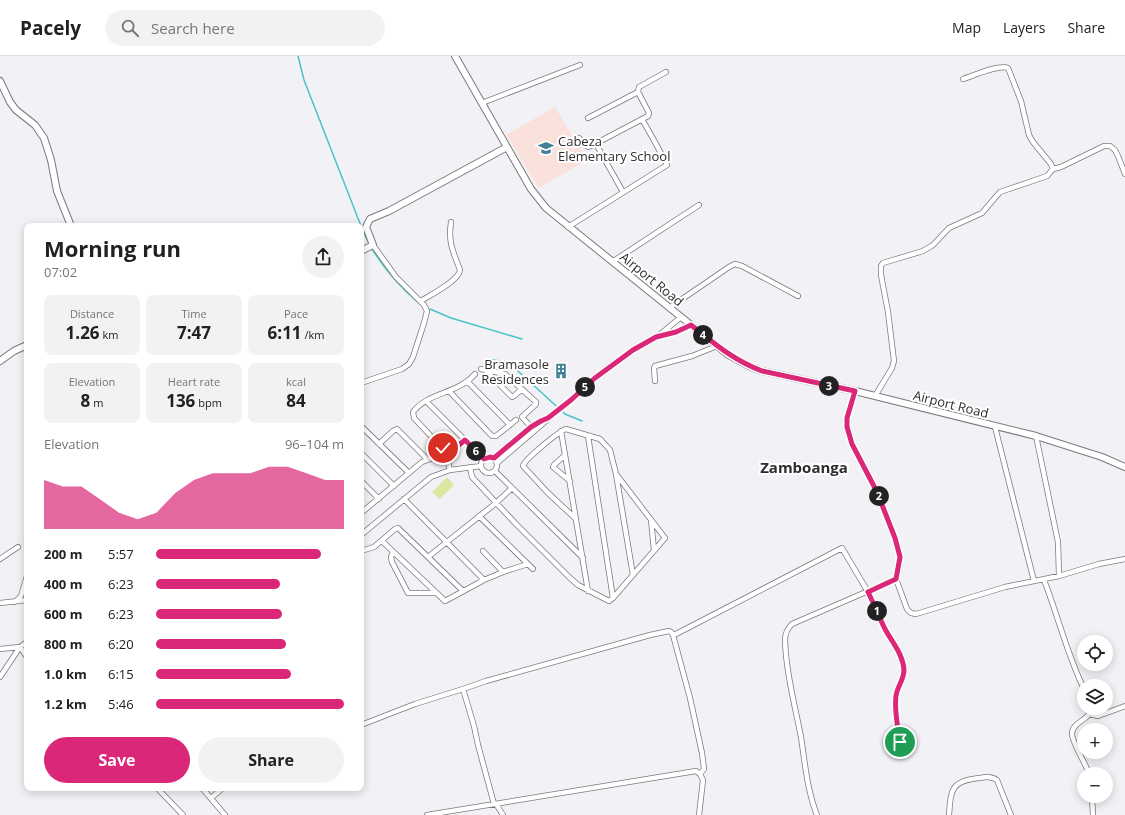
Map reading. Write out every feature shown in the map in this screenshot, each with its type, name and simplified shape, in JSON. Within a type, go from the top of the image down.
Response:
[{"type":"main road","name":"Airport Road","points":[[455,56],[531,189],[546,208],[669,308],[737,360],[762,371],[855,391],[1036,436],[1102,457],[1125,467]]},
{"type":"main road","points":[[0,81],[10,102],[16,110],[35,125],[44,138],[51,160],[57,191],[70,223]]},
{"type":"main road","points":[[364,250],[373,245],[366,227],[370,219],[388,211],[507,147]]},
{"type":"main road","points":[[0,361],[14,351],[24,346]]},
{"type":"street","points":[[482,103],[580,64]]},
{"type":"street","points":[[963,79],[998,68],[1008,68],[1021,101],[1029,135],[1051,164],[1053,169]]},
{"type":"street","points":[[588,118],[638,92],[639,87],[666,72]]},
{"type":"street","points":[[579,138],[589,147],[648,116],[650,113],[638,92]]},
{"type":"street","points":[[568,227],[667,165],[642,119]]},
{"type":"street","points":[[595,144],[623,192]]},
{"type":"street","points":[[875,396],[892,368],[894,361],[888,312],[881,275],[882,264],[910,256],[929,248],[949,228],[982,213],[1000,192],[1047,176],[1053,169],[1061,167],[1107,145],[1115,150],[1125,174]]},
{"type":"street","points":[[612,262],[699,205]]},
{"type":"street","points":[[421,301],[452,281],[460,273],[450,247],[449,236],[451,222]]},
{"type":"street","points":[[364,382],[402,369],[408,364],[413,357],[426,314],[426,307],[396,277],[373,245]]},
{"type":"street","points":[[669,308],[735,264],[742,266],[798,296]]},
{"type":"street","points":[[514,444],[555,413],[585,386],[617,361],[656,337],[681,317]]},
{"type":"street","points":[[656,337],[676,332],[691,325]]},
{"type":"street","points":[[655,381],[655,366],[692,356],[717,346]]},
{"type":"street","points":[[522,389],[512,397],[483,370],[505,374],[522,389],[536,403],[522,417],[531,427]]},
{"type":"street","points":[[450,470],[446,453],[412,415],[418,406],[426,400],[468,382],[475,374]]},
{"type":"street","points":[[468,382],[510,425]]},
{"type":"street","points":[[449,391],[492,436],[496,436],[516,420]]},
{"type":"street","points":[[855,391],[848,412],[847,427],[852,444],[877,492],[895,538],[900,557],[896,579],[907,609],[910,613],[916,614],[984,593],[1044,580],[1099,564],[1125,560]]},
{"type":"street","points":[[426,400],[484,459]]},
{"type":"street","points":[[495,471],[496,461],[531,427],[548,418]]},
{"type":"street","points":[[995,427],[1034,581]]},
{"type":"street","points":[[364,429],[408,473]]},
{"type":"street","points":[[379,444],[397,429],[427,459]]},
{"type":"street","points":[[576,519],[543,488],[523,466],[524,462],[561,431],[568,429],[588,436],[600,438],[608,446],[611,452],[633,575]]},
{"type":"street","points":[[561,431],[588,591]]},
{"type":"street","points":[[588,436],[613,598]]},
{"type":"street","points":[[1036,436],[1058,542],[1059,576]]},
{"type":"street","points":[[364,510],[427,459],[454,449],[465,440]]},
{"type":"street","points":[[565,455],[553,467],[570,481]]},
{"type":"street","points":[[364,456],[394,486]]},
{"type":"street","points":[[481,466],[484,459],[490,457],[496,461]]},
{"type":"street","points":[[364,533],[431,476],[450,470],[481,466]]},
{"type":"street","points":[[481,466],[487,473],[495,471]]},
{"type":"street","points":[[470,467],[472,477],[569,577],[588,591],[609,601],[665,538],[616,474]]},
{"type":"street","points":[[495,471],[583,558]]},
{"type":"street","points":[[364,484],[379,499]]},
{"type":"street","points":[[428,556],[496,503],[512,488]]},
{"type":"street","points":[[404,499],[484,580]]},
{"type":"street","points":[[479,516],[533,569]]},
{"type":"street","points":[[651,520],[654,550]]},
{"type":"street","points":[[364,550],[374,547],[398,528],[463,591]]},
{"type":"street","points":[[382,541],[445,600],[484,580],[528,564]]},
{"type":"street","points":[[0,559],[18,547]]},
{"type":"street","points":[[673,636],[840,548],[844,549],[868,592],[904,666],[903,678],[895,697],[897,726],[900,742]]},
{"type":"street","points":[[484,551],[503,572]]},
{"type":"street","points":[[393,552],[391,557],[392,562],[408,593],[436,593]]},
{"type":"street","points":[[817,815],[811,799],[793,700],[785,639],[786,634],[792,624],[896,579]]},
{"type":"street","points":[[1044,580],[1080,679]]},
{"type":"street","points":[[15,602],[21,596],[24,586]]},
{"type":"street","points":[[0,603],[24,600]]},
{"type":"street","points":[[364,724],[415,704],[486,681],[669,631],[673,636],[687,685],[702,753],[704,769],[700,774]]},
{"type":"street","points":[[0,649],[20,646],[24,644]]},
{"type":"street","points":[[20,646],[24,652]]},
{"type":"street","points":[[0,677],[20,646]]},
{"type":"street","points":[[463,689],[495,804],[503,815]]},
{"type":"street","points":[[1113,710],[1125,706]]},
{"type":"street","points":[[1086,767],[1073,740],[1072,733],[1074,727],[1089,715]]},
{"type":"street","points":[[427,815],[694,771],[700,774],[703,780],[699,815]]},
{"type":"street","points":[[949,815],[952,792],[958,783],[971,778],[992,777],[997,780],[1011,815]]},
{"type":"street","points":[[160,791],[183,815]]},
{"type":"street","points":[[205,791],[225,815]]},
{"type":"street","points":[[211,798],[219,791]]},
{"type":"street","points":[[1092,803],[1092,815]]},
{"type":"shaded area","name":"Cabeza Elementary School","points":[[555,107],[587,160],[539,188],[506,135]]},
{"type":"green space","points":[[447,477],[454,485],[440,499],[432,492]]},
{"type":"waterway","points":[[298,56],[304,80],[360,223]]},
{"type":"waterway","points":[[364,233],[367,239]]},
{"type":"waterway","points":[[372,249],[382,264],[406,292],[420,304]]},
{"type":"waterway","points":[[430,309],[451,318],[522,339]]},
{"type":"waterway","points":[[493,360],[508,362],[565,414],[582,421]]},
{"type":"place","name":"Cabeza Elementary School","points":[[546,148]]},
{"type":"place","name":"Bramasole Residences","points":[[561,371]]},
{"type":"district","name":"Zamboanga","points":[[804,467]]},
{"type":"route","points":[[443,448],[446,453],[454,449],[465,440],[484,459],[488,457],[494,458],[531,427],[548,418],[611,365],[633,350],[656,337],[676,332],[691,325],[727,354],[749,366],[762,371],[855,391],[846,422],[848,433],[852,444],[877,492],[895,538],[900,557],[896,579],[868,592],[885,629],[895,644],[904,666],[903,678],[895,697],[897,726],[900,742]]}]
